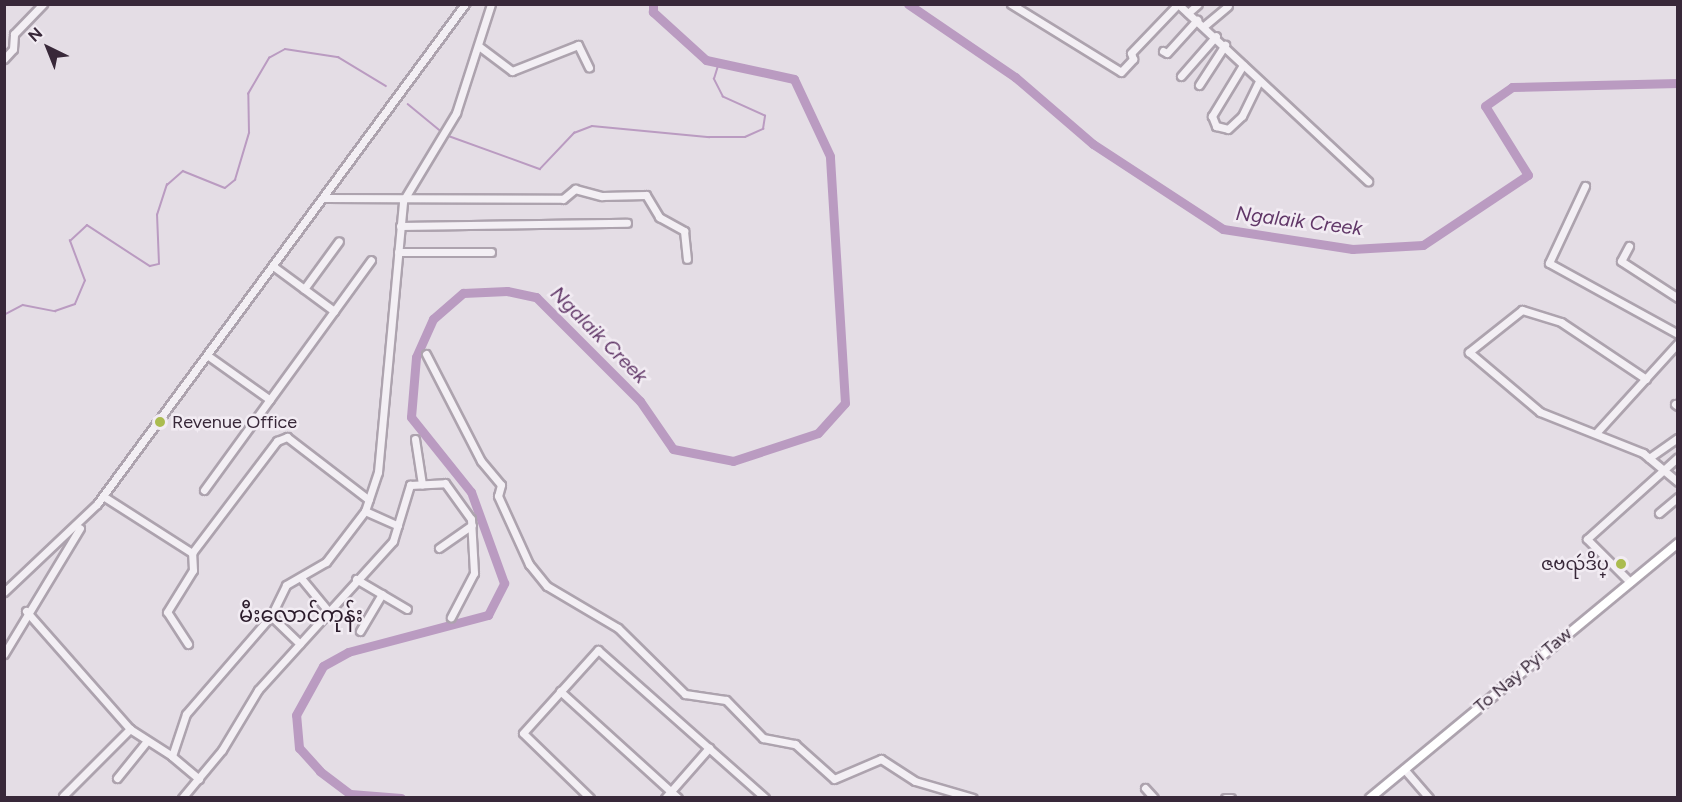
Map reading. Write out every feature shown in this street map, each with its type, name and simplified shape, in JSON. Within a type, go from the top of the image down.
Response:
[{"type":"main road","name":"To Nay Pyi Taw","points":[[1370,798],[1677,543]]},
{"type":"street","points":[[4,59],[13,49],[14,34],[43,4]]},
{"type":"street","points":[[4,654],[26,611],[88,516],[465,4]]},
{"type":"street","points":[[172,756],[186,714],[271,616],[286,585],[326,562],[365,511],[378,472],[403,201],[449,126],[480,47],[491,4]]},
{"type":"street","points":[[1011,4],[1121,72],[1133,58],[1131,53],[1178,4],[1216,36],[1259,81],[1368,182]]},
{"type":"street","points":[[1188,12],[1198,4]]},
{"type":"street","points":[[1204,26],[1228,6]]},
{"type":"street","points":[[1163,51],[1167,53],[1197,20]]},
{"type":"street","points":[[1181,76],[1216,36]]},
{"type":"street","points":[[480,47],[512,71],[578,45],[589,68]]},
{"type":"street","points":[[1199,85],[1225,45]]},
{"type":"street","points":[[1243,65],[1212,116],[1216,126],[1228,129],[1242,116],[1259,81]]},
{"type":"street","points":[[1585,186],[1549,263],[1677,334]]},
{"type":"street","points":[[324,198],[403,201],[563,199],[575,189],[602,196],[646,195],[659,216],[684,231],[687,259]]},
{"type":"street","points":[[400,226],[627,223]]},
{"type":"street","points":[[304,289],[339,241]]},
{"type":"street","points":[[1629,246],[1621,261],[1677,298]]},
{"type":"street","points":[[398,252],[491,252]]},
{"type":"street","points":[[204,490],[371,260]]},
{"type":"street","points":[[273,267],[334,311]]},
{"type":"street","points":[[1646,379],[1561,322],[1522,310],[1469,352],[1539,412],[1597,432],[1649,458],[1677,482]]},
{"type":"street","points":[[1597,432],[1677,343]]},
{"type":"street","points":[[426,354],[481,461],[501,485],[498,496],[529,564],[547,586],[618,628],[685,694],[726,700],[764,738],[795,744],[834,779],[881,759],[915,781],[973,798]]},
{"type":"street","points":[[207,355],[270,400]]},
{"type":"street","points":[[188,644],[167,612],[193,570],[192,553],[277,441],[287,437],[369,500]]},
{"type":"street","points":[[1649,458],[1677,438]]},
{"type":"street","points":[[415,439],[422,483]]},
{"type":"street","points":[[1630,582],[1587,539],[1677,457]]},
{"type":"street","points":[[182,798],[199,779],[258,690],[330,613],[356,579],[393,541],[404,491],[422,483],[445,483],[472,525],[474,573],[452,617]]},
{"type":"street","points":[[103,496],[192,553]]},
{"type":"street","points":[[1659,513],[1677,497]]},
{"type":"street","points":[[365,511],[398,526]]},
{"type":"street","points":[[4,592],[88,516]]},
{"type":"street","points":[[439,548],[472,525]]},
{"type":"street","points":[[301,578],[330,613]]},
{"type":"street","points":[[356,579],[407,609]]},
{"type":"street","points":[[360,631],[382,594]]},
{"type":"street","points":[[26,611],[130,729],[146,742],[172,756],[199,779]]},
{"type":"street","points":[[271,616],[300,644]]},
{"type":"street","points":[[590,798],[523,735],[560,691],[599,651],[765,798]]},
{"type":"street","points":[[560,691],[678,798]]},
{"type":"street","points":[[63,796],[130,729]]},
{"type":"street","points":[[117,778],[146,742]]},
{"type":"street","points":[[665,798],[709,748]]},
{"type":"street","points":[[1404,769],[1429,798]]},
{"type":"street","points":[[1145,788],[1154,798]]},
{"type":"street","points":[[1225,798],[1231,798]]},
{"type":"waterway","name":"Ngalaik Creek","points":[[401,798],[350,794],[320,771],[299,748],[296,715],[323,666],[348,652],[488,615],[504,583],[471,492],[411,417],[416,357],[433,319],[463,293],[507,291],[536,297],[640,401],[673,449],[733,461],[818,433],[845,403],[830,156],[794,79],[706,60],[653,12],[653,4]]},
{"type":"waterway","name":"Ngalaik Creek","points":[[908,4],[1015,77],[1093,144],[1223,229],[1352,249],[1423,245],[1528,175],[1485,106],[1512,87],[1678,83]]},
{"type":"waterway","points":[[4,315],[23,305],[55,311],[75,304],[85,281],[70,241],[87,225],[150,266],[159,264],[157,215],[167,185],[183,171],[225,188],[235,180],[249,133],[248,94],[269,58],[285,49],[338,57],[386,86]]},
{"type":"waterway","points":[[446,135],[540,169],[574,133],[592,126],[709,137],[745,137],[763,129],[765,116],[723,97],[714,79],[719,63]]},
{"type":"waterway","points":[[408,104],[442,132]]},
{"type":"place","name":"Revenue Office","points":[[160,422]]},
{"type":"place","name":"ဇဗၺဴဒိပ္","points":[[1621,564]]},
{"type":"district","name":"မီးလောင်ကုန်း","points":[[301,615]]}]
